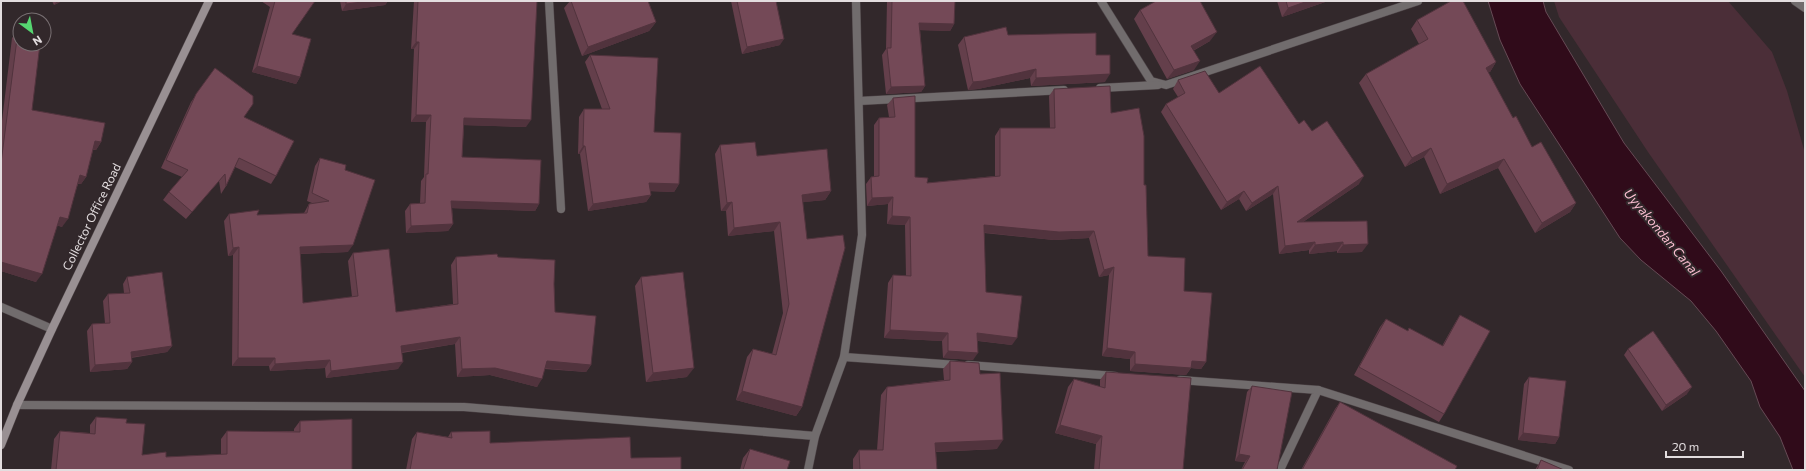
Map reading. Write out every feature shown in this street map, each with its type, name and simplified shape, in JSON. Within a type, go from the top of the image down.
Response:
[{"type":"main road","name":"Collector Office Road","points":[[1,445],[16,405],[209,1]]},
{"type":"street","points":[[549,1],[562,209]]},
{"type":"street","points":[[808,470],[815,436],[844,357],[862,235],[856,1]]},
{"type":"street","points":[[1102,1],[1151,82],[1166,84]]},
{"type":"street","points":[[1088,89],[1166,84],[1418,1]]},
{"type":"street","points":[[1795,1],[1805,8]]},
{"type":"street","points":[[859,101],[1072,90]]},
{"type":"street","points":[[1,307],[52,329]]},
{"type":"street","points":[[844,357],[1120,376]]},
{"type":"street","points":[[1168,379],[1318,390],[1569,470]]},
{"type":"street","points":[[1280,470],[1318,390]]},
{"type":"street","points":[[16,405],[464,407],[815,436]]},
{"type":"shaded area","points":[[1554,1],[1728,1],[1772,52],[1787,91],[1805,153],[1805,377],[1648,152],[1559,17]]},
{"type":"water","name":"Uyyakondan Canal","points":[[1488,1],[1543,1],[1546,12],[1624,143],[1721,271],[1805,391],[1805,470],[1793,470],[1780,437],[1760,407],[1751,381],[1716,331],[1691,301],[1641,260],[1620,238],[1520,84],[1500,40]]},
{"type":"building","points":[[275,1],[315,1],[292,34],[311,39],[300,77],[257,66]]},
{"type":"building","points":[[346,1],[370,1],[346,4]]},
{"type":"building","points":[[418,1],[537,1],[531,120],[464,118],[462,157],[541,160],[539,204],[451,201],[453,224],[411,226],[410,204],[425,203],[431,115],[416,115],[419,42],[416,42]]},
{"type":"building","points":[[571,1],[648,1],[656,22],[588,47]]},
{"type":"building","points":[[737,1],[776,1],[784,39],[747,47]]},
{"type":"building","points":[[892,1],[955,1],[954,24],[919,23],[925,86],[891,87],[887,48],[891,48]]},
{"type":"building","points":[[1156,1],[1200,1],[1217,32],[1191,46],[1200,61],[1174,70],[1140,10]]},
{"type":"building","points":[[1286,1],[1308,1],[1288,8]]},
{"type":"building","points":[[1451,1],[1463,1],[1496,62],[1486,68],[1513,118],[1516,116],[1532,147],[1541,142],[1576,203],[1542,223],[1504,159],[1447,184],[1431,148],[1412,158],[1366,74],[1428,39],[1417,20]]},
{"type":"building","points":[[1006,27],[1008,35],[1096,33],[1096,55],[1110,55],[1110,74],[1036,78],[1036,69],[973,82],[964,37]]},
{"type":"building","points":[[15,52],[39,52],[32,110],[105,123],[101,142],[95,141],[86,177],[80,175],[68,219],[60,217],[42,274],[1,262],[1,163]]},
{"type":"building","points":[[590,55],[658,58],[654,132],[681,133],[679,184],[649,183],[651,195],[593,204],[585,146],[583,146],[584,109],[610,109]]},
{"type":"building","points":[[1260,66],[1299,124],[1304,120],[1312,131],[1327,121],[1364,176],[1297,222],[1367,221],[1368,244],[1343,245],[1343,242],[1315,245],[1315,242],[1285,246],[1278,186],[1252,203],[1244,191],[1227,202],[1166,104],[1185,93],[1178,80],[1205,71],[1219,93]]},
{"type":"building","points":[[215,68],[253,96],[253,104],[244,117],[294,141],[276,176],[239,158],[226,186],[225,174],[192,212],[169,192],[188,170],[166,160],[196,94]]},
{"type":"building","points":[[1110,86],[1111,113],[1139,108],[1144,136],[1144,185],[1146,185],[1148,256],[1185,258],[1184,291],[1212,293],[1206,362],[1192,361],[1191,368],[1135,364],[1135,352],[1107,348],[1114,267],[1104,270],[1094,231],[1059,232],[984,225],[986,292],[1022,296],[1017,338],[977,333],[978,353],[948,351],[948,333],[890,330],[893,275],[911,276],[910,217],[892,216],[893,197],[872,198],[871,177],[879,176],[879,118],[895,117],[893,98],[915,96],[915,177],[928,178],[927,183],[1000,176],[1000,128],[1055,128],[1054,89]]},
{"type":"building","points":[[755,142],[757,156],[827,149],[831,191],[802,195],[807,239],[843,235],[845,248],[802,407],[742,391],[753,349],[776,355],[789,304],[780,222],[734,228],[732,202],[727,203],[720,145]]},
{"type":"building","points":[[320,158],[346,165],[345,170],[375,180],[353,245],[300,247],[303,303],[358,296],[353,253],[389,249],[396,312],[458,304],[456,257],[497,254],[498,257],[555,260],[555,312],[596,316],[591,365],[547,361],[542,379],[495,368],[462,369],[460,337],[401,346],[403,362],[331,371],[330,360],[275,364],[275,358],[238,358],[239,247],[233,248],[229,214],[259,210],[257,215],[307,213],[309,204],[329,201],[312,193]]},
{"type":"building","points":[[162,272],[172,346],[131,352],[132,362],[95,365],[92,324],[110,323],[108,294],[130,293],[127,277]]},
{"type":"building","points":[[683,272],[694,368],[653,373],[641,277]]},
{"type":"building","points":[[1460,315],[1490,331],[1444,414],[1359,367],[1386,319],[1408,331],[1409,328],[1443,346]]},
{"type":"building","points":[[1653,331],[1692,387],[1666,405],[1628,349]]},
{"type":"building","points":[[950,361],[979,363],[980,374],[1000,373],[1003,440],[935,443],[937,470],[860,470],[859,450],[883,450],[887,387],[950,380]]},
{"type":"building","points":[[1106,372],[1191,378],[1183,470],[1099,470],[1102,436],[1060,425],[1074,379],[1105,388]]},
{"type":"building","points":[[1529,377],[1566,381],[1559,437],[1523,433]]},
{"type":"building","points":[[1252,386],[1292,392],[1277,470],[1242,470],[1250,456],[1239,454]]},
{"type":"building","points":[[1340,402],[1457,466],[1455,470],[1302,470]]},
{"type":"building","points":[[96,417],[127,419],[126,423],[145,424],[142,455],[166,452],[166,457],[227,454],[227,431],[300,432],[300,421],[352,419],[352,470],[56,470],[60,431],[95,434]]},
{"type":"building","points":[[490,431],[490,443],[630,437],[631,458],[681,457],[681,470],[410,470],[417,432],[452,438],[451,432]]},
{"type":"building","points":[[750,449],[790,461],[787,470],[743,470]]},
{"type":"building","points":[[1541,460],[1564,470],[1537,470]]}]
